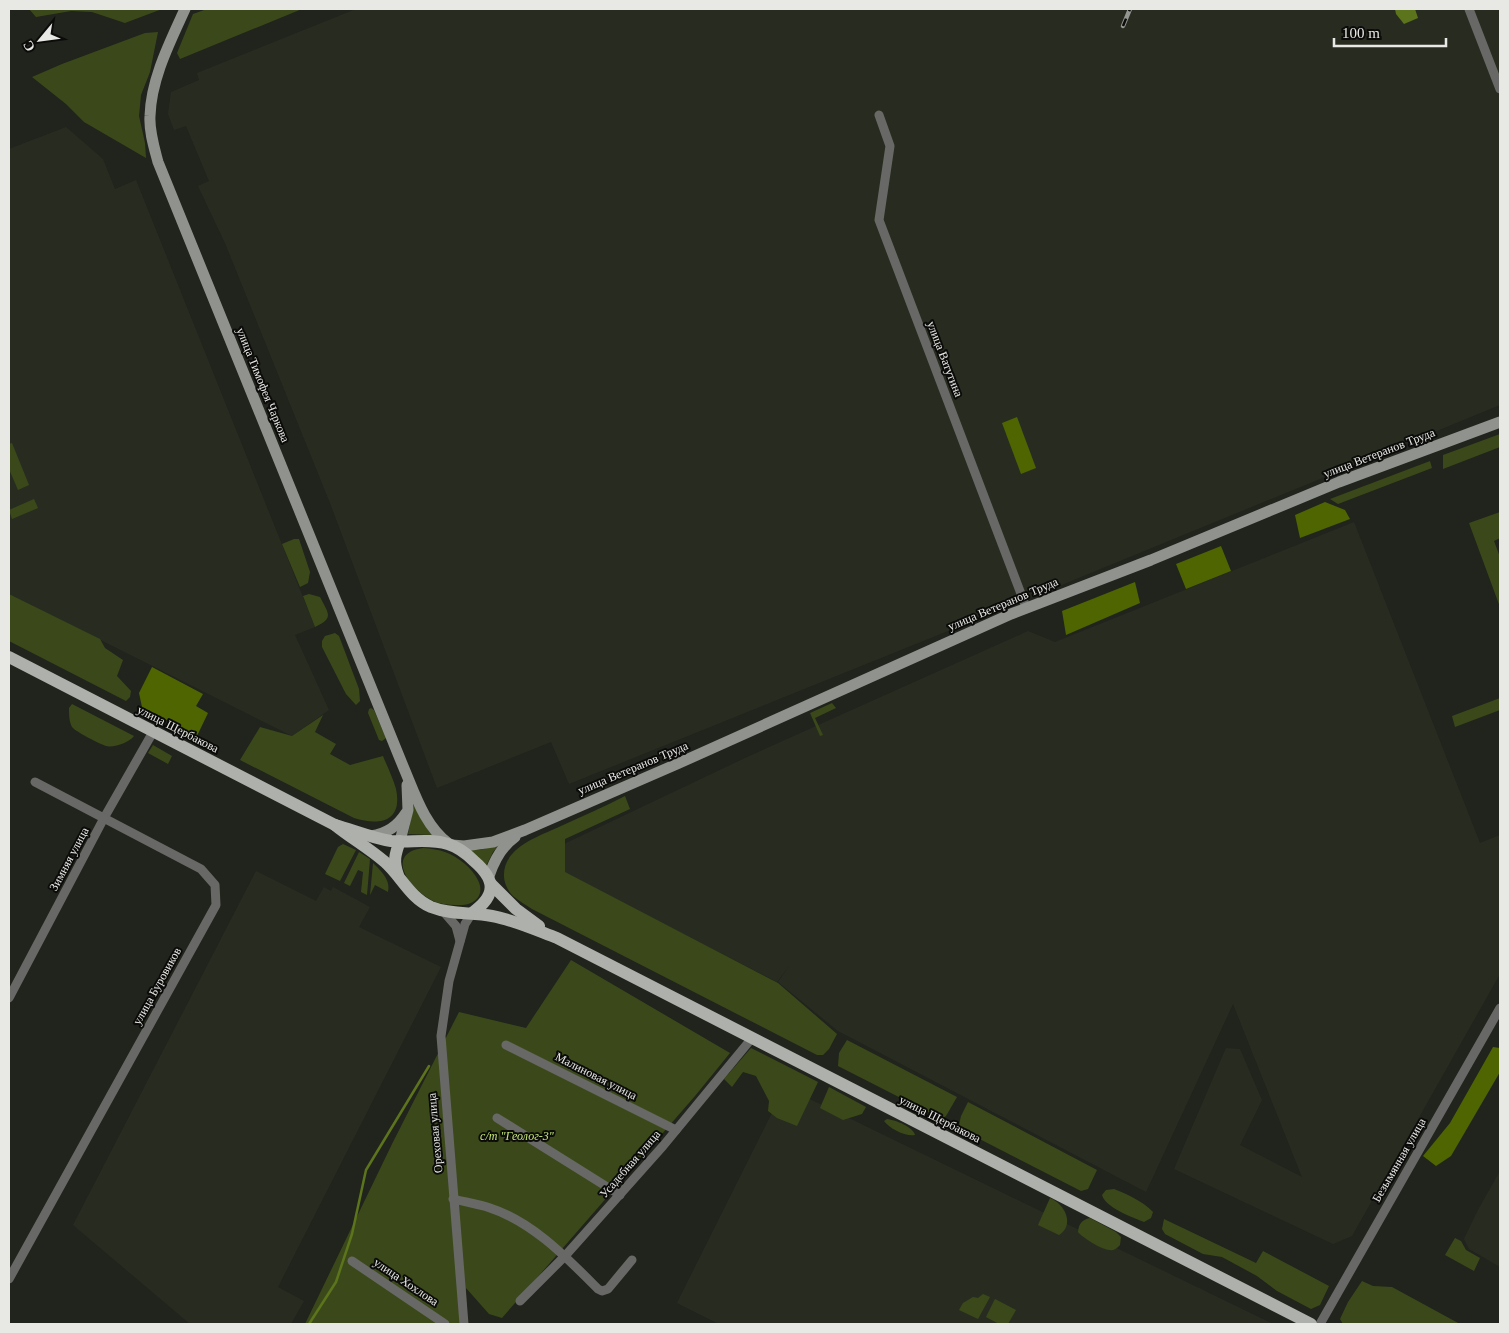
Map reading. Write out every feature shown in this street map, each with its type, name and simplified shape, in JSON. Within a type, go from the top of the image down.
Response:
[{"type":"main road","name":"улица Тимофея Чаркова","points":[[185,9],[161,67],[153,92],[150,116],[152,138],[158,162],[403,766]]},
{"type":"main road","name":"улица Ветеранов Труда","points":[[525,830],[677,764],[962,634],[1026,607],[1151,560],[1348,479],[1500,422]]},
{"type":"main road","name":"улица Щербакова","points":[[9,657],[335,825]]},
{"type":"main road","points":[[399,878],[394,859],[408,810],[408,792],[403,766]]},
{"type":"main road","points":[[403,766],[433,829],[450,845],[468,856],[516,909],[557,938]]},
{"type":"main road","points":[[371,836],[382,834],[392,829],[400,822],[408,810]]},
{"type":"main road","points":[[335,825],[371,836],[400,841],[427,840],[464,846],[493,842],[525,830]]},
{"type":"main road","points":[[335,825],[385,862],[417,898],[430,906],[459,914],[472,913],[511,921],[557,938]]},
{"type":"main road","points":[[472,913],[485,902],[490,894],[490,880],[494,861],[500,851],[510,840],[525,830]]},
{"type":"main road","name":"улица Щербакова","points":[[557,938],[1310,1324]]},
{"type":"street","points":[[1469,9],[1500,89]]},
{"type":"street","name":"улица Ватутина","points":[[879,115],[890,146],[879,220],[1026,607]]},
{"type":"street","name":"Зимняя улица","points":[[9,998],[104,818],[153,732]]},
{"type":"street","name":"улица Буровиков","points":[[9,1279],[216,906],[215,885],[201,869],[35,782]]},
{"type":"street","points":[[443,911],[456,926],[460,942]]},
{"type":"street","name":"Ореховая улица","points":[[464,1324],[441,1036],[449,981],[465,924],[472,913]]},
{"type":"street","name":"Безымянная улица","points":[[1320,1324],[1500,1008]]},
{"type":"street","name":"Усадебная улица","points":[[520,1301],[566,1256],[620,1195],[752,1038]]},
{"type":"street","name":"Малиновая улица","points":[[506,1045],[676,1130]]},
{"type":"street","points":[[497,1118],[620,1195]]},
{"type":"street","points":[[453,1199],[492,1209],[520,1222],[566,1256],[602,1291],[608,1289],[632,1260]]},
{"type":"street","name":"улица Хохлова","points":[[352,1261],[445,1324]]},
{"type":"shaded area","points":[[356,9],[1500,9],[1500,405],[569,784],[551,742],[437,788],[330,503],[225,243],[198,186],[209,181],[186,126],[174,130],[168,114],[171,92],[199,80],[197,73]]},
{"type":"shaded area","points":[[1395,9],[1415,9],[1418,18],[1404,24],[1396,14]]},
{"type":"shaded area","points":[[66,127],[103,159],[115,189],[136,180],[315,627],[295,635],[329,710],[292,736],[9,594],[9,149]]},
{"type":"shaded area","points":[[1017,417],[1036,468],[1021,474],[1002,423]]},
{"type":"shaded area","points":[[1325,502],[1345,510],[1350,519],[1300,538],[1295,515]]},
{"type":"shaded area","points":[[1354,522],[1480,843],[1500,835],[1500,974],[1352,1236],[1333,1244],[1174,1169],[1226,1048],[1240,1049],[1262,1100],[1240,1145],[1302,1177],[1233,1004],[1146,1192],[838,1031],[778,982],[790,965],[777,982],[541,861],[543,854],[745,758],[1028,631],[1055,642]]},
{"type":"shaded area","points":[[1221,546],[1231,571],[1186,589],[1176,564]]},
{"type":"shaded area","points":[[1135,582],[1140,603],[1066,635],[1062,611]]},
{"type":"shaded area","points":[[152,667],[203,694],[196,706],[208,713],[197,736],[142,707],[139,693]]},
{"type":"shaded area","points":[[256,871],[316,901],[324,887],[331,891],[333,887],[370,907],[359,927],[441,967],[278,1287],[304,1301],[291,1324],[190,1324],[73,1225]]},
{"type":"shaded area","points":[[1493,1047],[1500,1048],[1500,1072],[1451,1156],[1436,1166],[1423,1156],[1450,1123]]},
{"type":"shaded area","points":[[785,1087],[1271,1323],[719,1324],[677,1303]]},
{"type":"shaded area","points":[[1500,1171],[1500,1267],[1469,1249],[1464,1239]]},
{"type":"green space","points":[[29,9],[162,9],[125,23],[92,12],[71,11],[36,17]]},
{"type":"green space","points":[[207,9],[302,9],[180,59],[177,53],[193,14]]},
{"type":"green space","points":[[158,32],[150,72],[141,95],[139,116],[146,158],[84,122],[66,104],[32,77],[145,33]]},
{"type":"green space","points":[[1500,434],[1500,447],[1443,469],[1443,455]]},
{"type":"green space","points":[[12,443],[29,485],[18,490],[9,469],[9,444]]},
{"type":"green space","points":[[1430,461],[1432,468],[1338,504],[1330,499]]},
{"type":"green space","points":[[34,499],[38,508],[12,519],[9,510]]},
{"type":"green space","points":[[1500,512],[1500,538],[1494,541],[1500,557],[1500,607],[1469,523]]},
{"type":"green space","points":[[299,539],[310,572],[308,583],[300,587],[282,544]]},
{"type":"green space","points":[[9,594],[100,639],[105,648],[123,660],[117,676],[131,691],[130,697],[126,701],[9,641]]},
{"type":"green space","points":[[309,594],[320,597],[328,615],[325,621],[315,627],[303,596]]},
{"type":"green space","points":[[335,633],[339,636],[359,689],[360,701],[356,705],[346,694],[322,647],[322,641],[325,636]]},
{"type":"green space","points":[[1500,698],[1500,710],[1455,727],[1452,716]]},
{"type":"green space","points":[[832,703],[836,708],[815,718],[823,735],[820,736],[810,713]]},
{"type":"green space","points":[[72,704],[134,736],[117,745],[106,746],[78,732],[72,727],[70,720],[69,708]]},
{"type":"green space","points":[[371,708],[374,710],[386,738],[382,741],[379,740],[368,713]]},
{"type":"green space","points":[[323,715],[315,732],[336,744],[330,754],[350,765],[383,756],[395,785],[397,800],[396,809],[387,819],[372,821],[354,818],[240,760],[260,727],[292,736]]},
{"type":"green space","points":[[153,745],[172,756],[168,764],[148,753]]},
{"type":"green space","points":[[625,796],[630,809],[565,839],[565,872],[778,983],[837,1034],[829,1049],[823,1055],[817,1055],[532,909],[511,894],[504,876],[505,866],[516,850],[533,839]]},
{"type":"green space","points":[[414,803],[433,835],[408,834]]},
{"type":"green space","points":[[343,844],[356,850],[340,881],[325,874],[338,847]]},
{"type":"green space","points":[[500,844],[493,852],[485,868],[469,850],[480,850]]},
{"type":"green space","points":[[423,848],[446,852],[468,867],[476,877],[481,889],[473,902],[462,905],[439,903],[420,892],[412,884],[403,866],[404,858],[410,852]]},
{"type":"green space","points":[[359,852],[370,859],[367,895],[361,892],[363,872],[358,870],[350,886],[344,883]]},
{"type":"green space","points":[[373,863],[387,880],[388,892],[375,885],[370,895]]},
{"type":"green space","name":"с/т \"Геолог-3\"","points":[[571,960],[730,1053],[695,1096],[502,1318],[489,1314],[466,1288],[467,1324],[305,1324],[393,1142],[459,1012],[526,1028]]},
{"type":"green space","points":[[847,1040],[957,1097],[946,1116],[942,1119],[838,1066],[839,1053]]},
{"type":"green space","points":[[751,1048],[818,1082],[797,1126],[777,1118],[768,1111],[769,1101],[756,1076],[743,1072],[732,1087],[724,1079]]},
{"type":"green space","points":[[829,1087],[866,1107],[862,1114],[843,1120],[820,1108]]},
{"type":"green space","points":[[968,1102],[1097,1170],[1088,1189],[1081,1191],[964,1131],[959,1125]]},
{"type":"green space","points":[[887,1119],[904,1124],[915,1135],[903,1134],[894,1129],[884,1121]]},
{"type":"green space","points":[[1114,1189],[1130,1196],[1153,1212],[1151,1218],[1144,1222],[1114,1208],[1104,1200],[1102,1195],[1106,1190]]},
{"type":"green space","points":[[1050,1198],[1060,1205],[1066,1215],[1066,1226],[1059,1235],[1038,1225]]},
{"type":"green space","points":[[1090,1218],[1116,1232],[1121,1237],[1120,1245],[1114,1250],[1102,1248],[1080,1234],[1078,1232],[1080,1224]]},
{"type":"green space","points":[[1164,1219],[1256,1263],[1263,1251],[1329,1286],[1320,1305],[1311,1309],[1277,1291],[1257,1276],[1222,1257],[1203,1254],[1165,1234],[1162,1229]]},
{"type":"green space","points":[[1455,1238],[1461,1241],[1466,1250],[1480,1258],[1474,1271],[1445,1255]]},
{"type":"green space","points":[[1362,1281],[1373,1286],[1392,1287],[1460,1324],[1343,1324],[1340,1319],[1348,1302]]},
{"type":"green space","points":[[983,1294],[990,1297],[978,1319],[959,1310],[963,1303],[973,1297],[978,1298]]},
{"type":"green space","points":[[995,1299],[1016,1310],[1008,1324],[999,1324],[986,1317]]},
{"type":"waterway","points":[[309,1324],[336,1282],[352,1234],[366,1170],[429,1066]]},
{"type":"railway","points":[[1123,26],[1130,9]]}]
